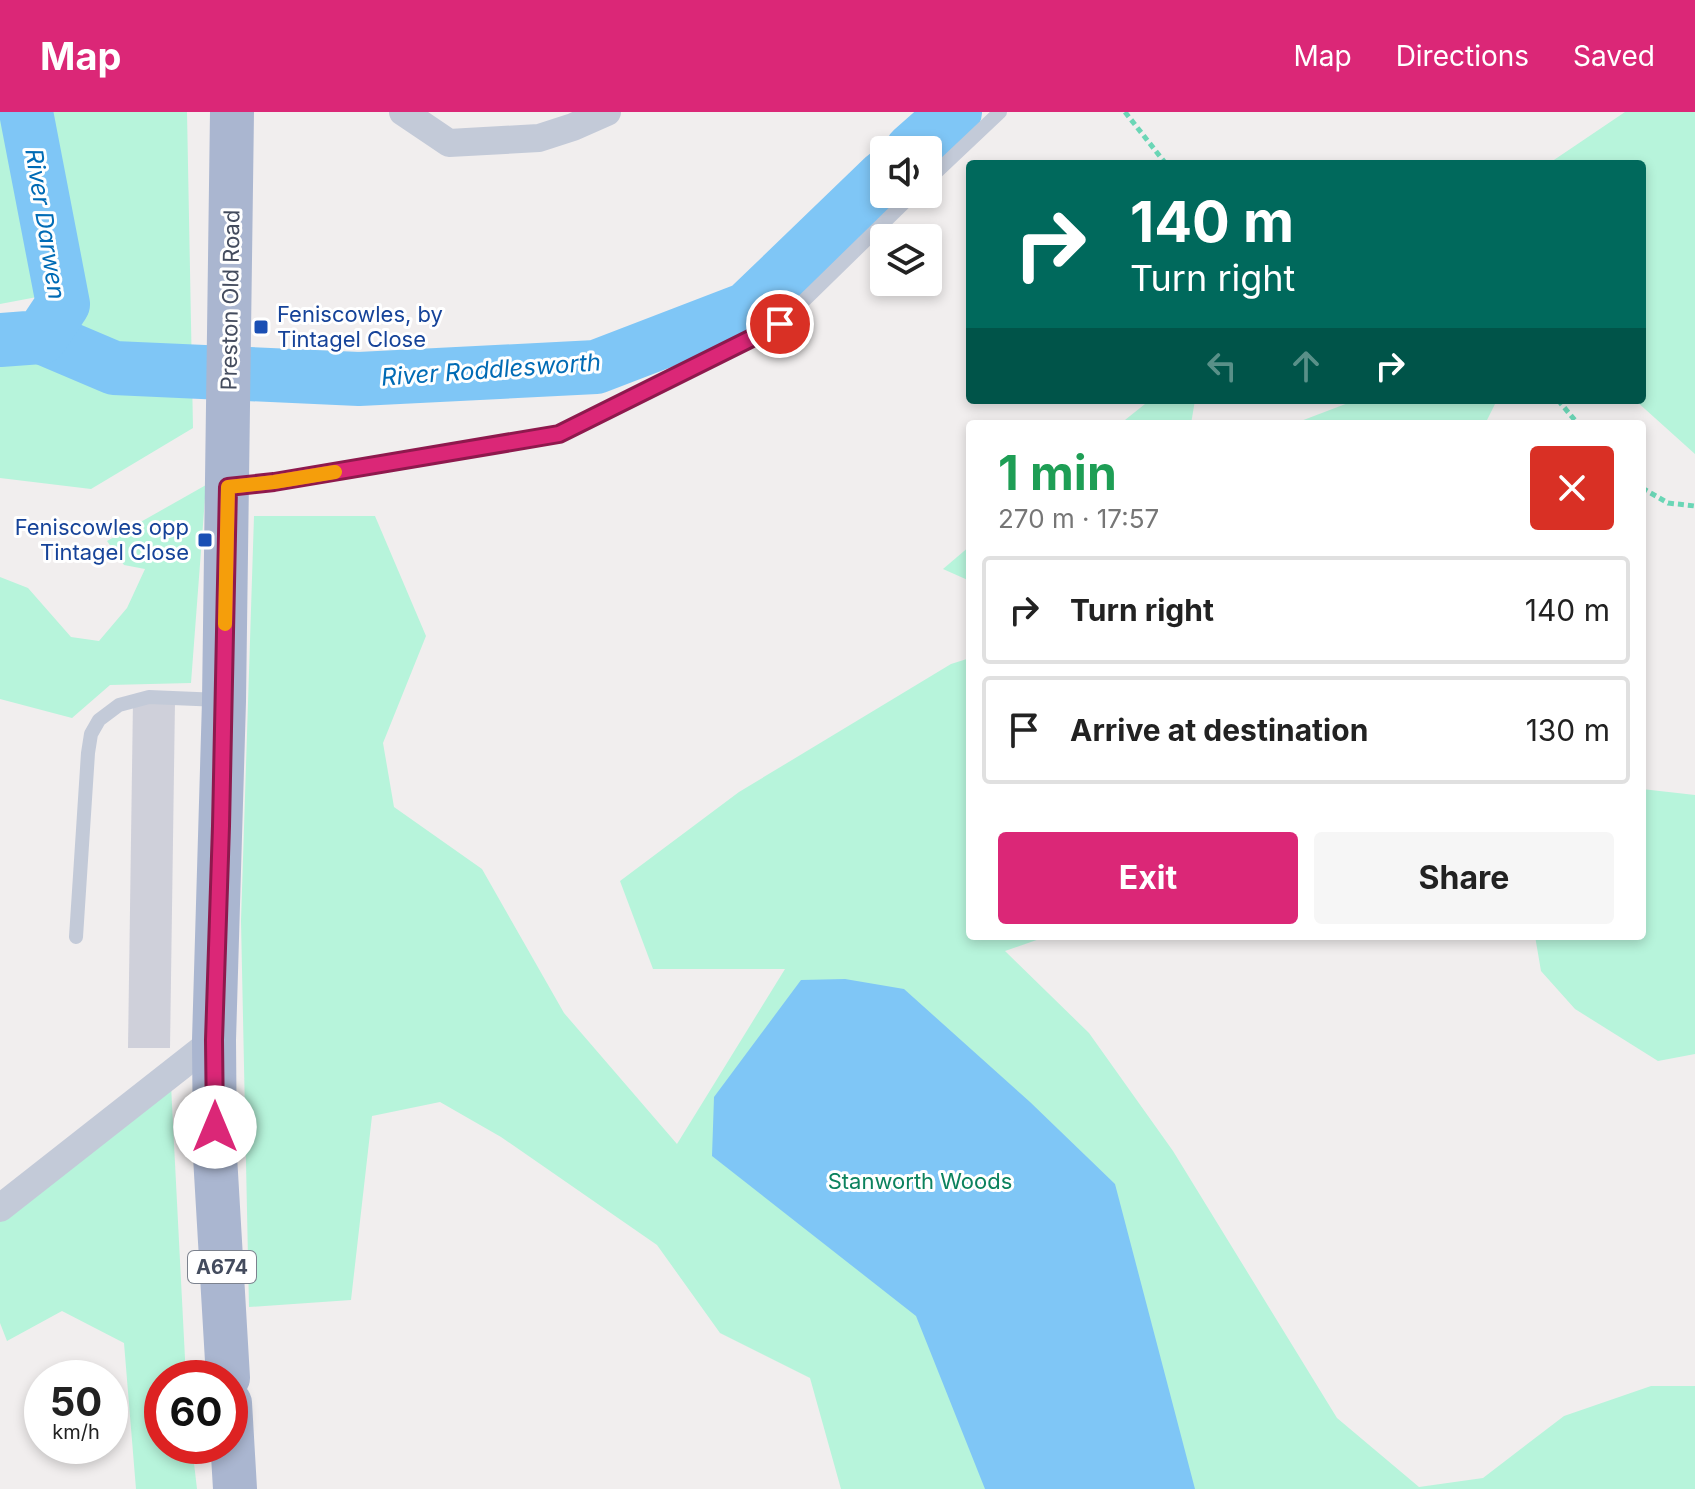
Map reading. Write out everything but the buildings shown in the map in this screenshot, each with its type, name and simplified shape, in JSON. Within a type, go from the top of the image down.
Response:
[{"type":"main road","name":"Preston Old Road","points":[[228,487],[232,112]]},
{"type":"main road","name":"A674","points":[[227,1360],[215,1156],[214,1040],[228,487]]},
{"type":"main road","points":[[234,1464],[235,1489]]},
{"type":"street","points":[[403,112],[449,143],[539,138],[572,120],[607,112]]},
{"type":"street","points":[[0,1208],[214,1040]]},
{"type":"lane","points":[[942,167],[1000,112]]},
{"type":"lane","points":[[228,487],[289,480],[559,434],[780,324],[899,208]]},
{"type":"lane","points":[[76,937],[88,753],[91,734],[99,720],[119,705],[149,697],[224,701]]},
{"type":"path","points":[[1125,112],[1163,160]]},
{"type":"path","points":[[1561,404],[1575,420]]},
{"type":"path","points":[[1646,490],[1668,503],[1695,506]]},
{"type":"green space","points":[[0,112],[4,112],[35,263],[37,297],[0,304]]},
{"type":"green space","points":[[44,112],[187,112],[193,428],[91,489],[0,478],[0,358],[56,348],[74,316]]},
{"type":"green space","points":[[1625,112],[1695,112],[1695,454],[1639,404],[1646,404],[1646,160],[1554,160]]},
{"type":"green space","points":[[1145,404],[1194,404],[1192,420],[1125,420]]},
{"type":"green space","points":[[1346,404],[1495,404],[1487,420],[1304,420]]},
{"type":"green space","points":[[206,485],[191,683],[110,685],[72,718],[0,699],[0,577],[28,588],[71,637],[99,641],[127,608],[145,569],[124,565],[107,541]]},
{"type":"green space","name":"Stanworth Woods","points":[[254,516],[375,516],[426,636],[383,743],[394,807],[482,869],[564,1013],[677,1144],[785,969],[653,969],[620,881],[739,792],[951,664],[966,659],[966,940],[1037,940],[1005,951],[1089,1033],[1173,1151],[1337,1418],[1419,1487],[1483,1478],[1564,1416],[1651,1386],[1695,1386],[1695,1489],[841,1489],[810,1378],[720,1333],[657,1245],[501,1137],[440,1102],[372,1116],[351,1300],[249,1307],[241,921]]},
{"type":"green space","points":[[966,549],[966,579],[943,569]]},
{"type":"green space","points":[[1646,789],[1695,795],[1695,1054],[1658,1061],[1575,1009],[1541,971],[1536,940],[1646,940]]},
{"type":"green space","points":[[171,1085],[185,1360],[144,1360],[144,1464],[194,1464],[197,1489],[136,1489],[128,1360],[125,1360],[124,1343],[62,1311],[7,1341],[0,1323],[0,1221]]},
{"type":"water","points":[[845,979],[904,989],[1030,1102],[1115,1184],[1195,1489],[985,1489],[916,1316],[712,1156],[714,1097],[801,980]]},
{"type":"waterway","name":"River Darwen","points":[[0,340],[41,337],[63,304],[26,112]]},
{"type":"waterway","name":"River Roddlesworth","points":[[928,136],[955,112]]},
{"type":"waterway","name":"River Roddlesworth","points":[[41,337],[114,368],[359,379],[596,367],[747,309],[870,190]]},
{"type":"slow traffic","points":[[225,624],[228,487],[335,472]]},
{"type":"place","name":"Feniscowles, by Tintagel Close","points":[[261,327]]},
{"type":"place","name":"Feniscowles opp Tintagel Close","points":[[205,540]]},
{"type":"route","points":[[215,1127],[214,1040],[228,487],[559,434],[780,324]]}]
